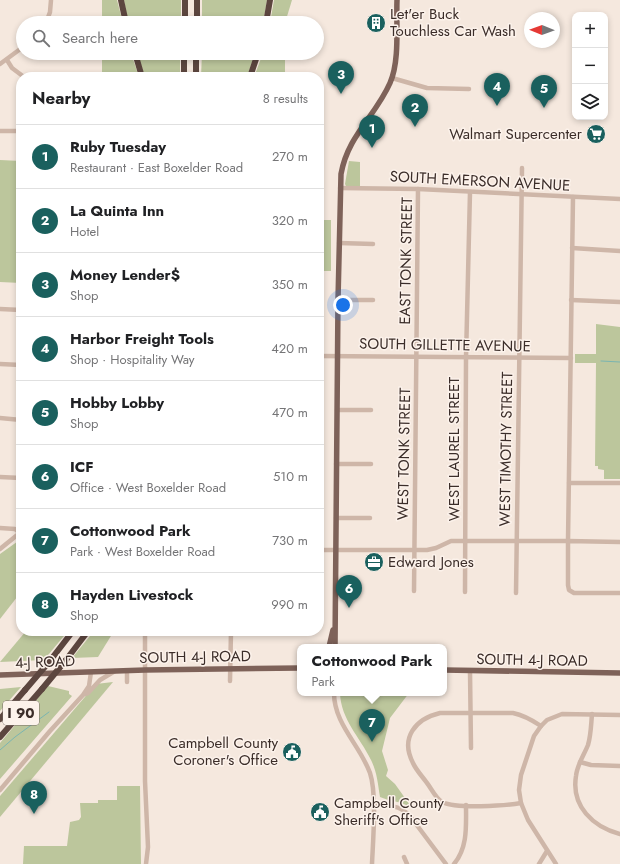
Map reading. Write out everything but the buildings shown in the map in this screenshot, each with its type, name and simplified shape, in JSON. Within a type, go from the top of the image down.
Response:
[{"type":"highway","points":[[121,0],[124,16]]},
{"type":"highway","points":[[185,0],[185,16]]},
{"type":"highway","points":[[197,0],[197,16]]},
{"type":"highway","points":[[267,16],[270,0]]},
{"type":"highway","points":[[137,60],[141,72]]},
{"type":"highway","points":[[184,60],[184,72]]},
{"type":"highway","points":[[196,60],[196,72]]},
{"type":"highway","points":[[252,72],[256,60]]},
{"type":"highway","name":"I 90","points":[[0,719],[50,662],[69,636]]},
{"type":"highway","name":"I 90","points":[[0,737],[42,689],[84,636]]},
{"type":"main road","points":[[335,644],[340,188],[343,162],[350,146],[385,93],[392,78],[396,53],[397,0]]},
{"type":"main road","points":[[329,644],[334,622]]},
{"type":"main road","name":"SOUTH 4-J ROAD","points":[[91,672],[230,668],[297,668]]},
{"type":"main road","name":"SOUTH 4-J ROAD","points":[[447,670],[620,673]]},
{"type":"main road","name":"4-J ROAD","points":[[0,675],[91,672]]},
{"type":"street","points":[[48,16],[50,0]]},
{"type":"street","points":[[0,64],[16,53]]},
{"type":"street","points":[[7,60],[12,68],[17,72]]},
{"type":"street","points":[[392,78],[427,88],[469,88]]},
{"type":"street","points":[[0,131],[16,131]]},
{"type":"street","name":"WEST TIMOTHY STREET","points":[[516,594],[522,168]]},
{"type":"street","name":"SOUTH EMERSON AVENUE","points":[[340,188],[418,189],[620,199]]},
{"type":"street","name":"EAST TONK STREET","points":[[417,357],[418,189]]},
{"type":"street","name":"WEST LAUREL STREET","points":[[465,592],[466,358],[470,192]]},
{"type":"street","points":[[573,197],[568,585],[570,590],[574,593],[620,593]]},
{"type":"street","points":[[339,244],[373,244]]},
{"type":"street","points":[[572,248],[620,251]]},
{"type":"street","points":[[338,300],[373,300]]},
{"type":"street","points":[[572,300],[620,302]]},
{"type":"street","points":[[0,309],[16,310]]},
{"type":"street","name":"SOUTH GILLETTE AVENUE","points":[[324,356],[571,358]]},
{"type":"street","name":"WEST TONK STREET","points":[[414,591],[417,357]]},
{"type":"street","points":[[0,364],[16,365]]},
{"type":"street","points":[[337,410],[371,410]]},
{"type":"street","points":[[0,418],[16,420]]},
{"type":"street","points":[[336,464],[371,464]]},
{"type":"street","points":[[0,477],[16,478]]},
{"type":"street","points":[[569,483],[620,483]]},
{"type":"street","points":[[336,518],[370,518]]},
{"type":"street","points":[[0,528],[16,530]]},
{"type":"street","points":[[0,549],[16,535]]},
{"type":"street","points":[[324,550],[414,551],[436,548],[451,541],[466,540],[620,542]]},
{"type":"street","points":[[145,636],[145,781],[148,847],[146,864]]},
{"type":"street","points":[[230,681],[231,636]]},
{"type":"street","points":[[83,694],[88,693],[100,680],[114,671]]},
{"type":"street","points":[[127,671],[127,682]]},
{"type":"street","points":[[470,671],[471,748]]},
{"type":"street","points":[[0,790],[83,694],[89,686],[91,672]]},
{"type":"street","points":[[334,696],[334,701],[342,724],[361,754],[371,774],[373,785],[372,864]]},
{"type":"street","points":[[521,803],[511,805],[450,805],[440,801],[413,763],[409,751],[409,740],[412,730],[419,722],[429,715],[440,713],[513,713],[526,717],[541,726]]},
{"type":"street","points":[[556,864],[528,820],[521,803],[519,790],[521,775],[534,736],[547,720],[562,714],[620,715]]},
{"type":"street","points":[[592,714],[591,731],[576,777],[576,794],[583,811],[596,824],[611,832],[620,834]]},
{"type":"street","points":[[580,762],[591,765],[620,766]]},
{"type":"street","points":[[373,805],[393,806],[406,811],[446,864]]},
{"type":"street","points":[[454,864],[462,852],[464,844],[466,833],[466,805]]},
{"type":"street","points":[[539,864],[547,850]]},
{"type":"street","points":[[404,857],[407,864]]},
{"type":"green space","points":[[102,0],[117,0],[121,16],[102,16]]},
{"type":"green space","points":[[124,0],[181,0],[181,16],[127,16]]},
{"type":"green space","points":[[202,0],[267,0],[264,16],[202,16]]},
{"type":"green space","points":[[274,0],[292,0],[287,16],[271,16]]},
{"type":"green space","points":[[102,60],[133,60],[137,72],[102,72]]},
{"type":"green space","points":[[139,60],[180,60],[180,72],[143,72]]},
{"type":"green space","points":[[202,60],[253,60],[249,72],[201,72]]},
{"type":"green space","points":[[260,60],[285,60],[285,72],[256,72]]},
{"type":"green space","points":[[0,160],[16,161],[16,283],[0,282]]},
{"type":"green space","points":[[349,161],[360,162],[360,187],[346,186],[345,184]]},
{"type":"green space","points":[[324,220],[331,220],[331,271],[324,271]]},
{"type":"green space","points":[[596,324],[620,327],[620,479],[604,479],[604,470],[598,469],[598,466],[595,466],[596,363],[575,363],[575,354],[596,354]]},
{"type":"green space","points":[[16,543],[16,598],[0,619],[0,554]]},
{"type":"green space","points":[[22,636],[64,636],[44,660],[0,662]]},
{"type":"green space","points":[[90,636],[111,636],[98,657],[72,658]]},
{"type":"green space","points":[[113,682],[0,817],[0,796],[96,684]]},
{"type":"green space","points":[[48,686],[69,691],[69,694],[72,696],[0,779],[0,743]]},
{"type":"green space","points":[[21,687],[0,711],[0,689]]},
{"type":"green space","points":[[340,696],[407,696],[390,718],[382,751],[388,770],[386,776],[395,784],[410,805],[408,806],[380,797],[375,769],[367,752],[347,720],[341,703]]},
{"type":"green space","points":[[117,786],[140,786],[141,864],[23,864],[24,846],[67,846],[70,822],[79,820],[81,817],[80,803],[98,803],[98,800],[117,800]]},
{"type":"waterway","points":[[601,361],[620,362]]},
{"type":"waterway","points":[[0,750],[49,712]]},
{"type":"place","name":"Let'er Buck Touchless Car Wash","points":[[376,23]]},
{"type":"place","name":"Money Lender$","points":[[341,94]]},
{"type":"place","name":"Harbor Freight Tools","points":[[497,106]]},
{"type":"place","name":"Hobby Lobby","points":[[544,108]]},
{"type":"place","name":"La Quinta Inn","points":[[415,127]]},
{"type":"place","name":"Walmart Supercenter","points":[[596,134]]},
{"type":"place","name":"Ruby Tuesday","points":[[372,148]]},
{"type":"place","name":"Edward Jones","points":[[374,562]]},
{"type":"place","name":"ICF","points":[[349,608]]},
{"type":"place","name":"Cottonwood Park","points":[[372,742]]},
{"type":"place","name":"Campbell County Coroner's Office","points":[[292,752]]},
{"type":"place","name":"Campbell County Sheriff's Office","points":[[320,812]]},
{"type":"place","name":"Hayden Livestock","points":[[34,814]]}]
